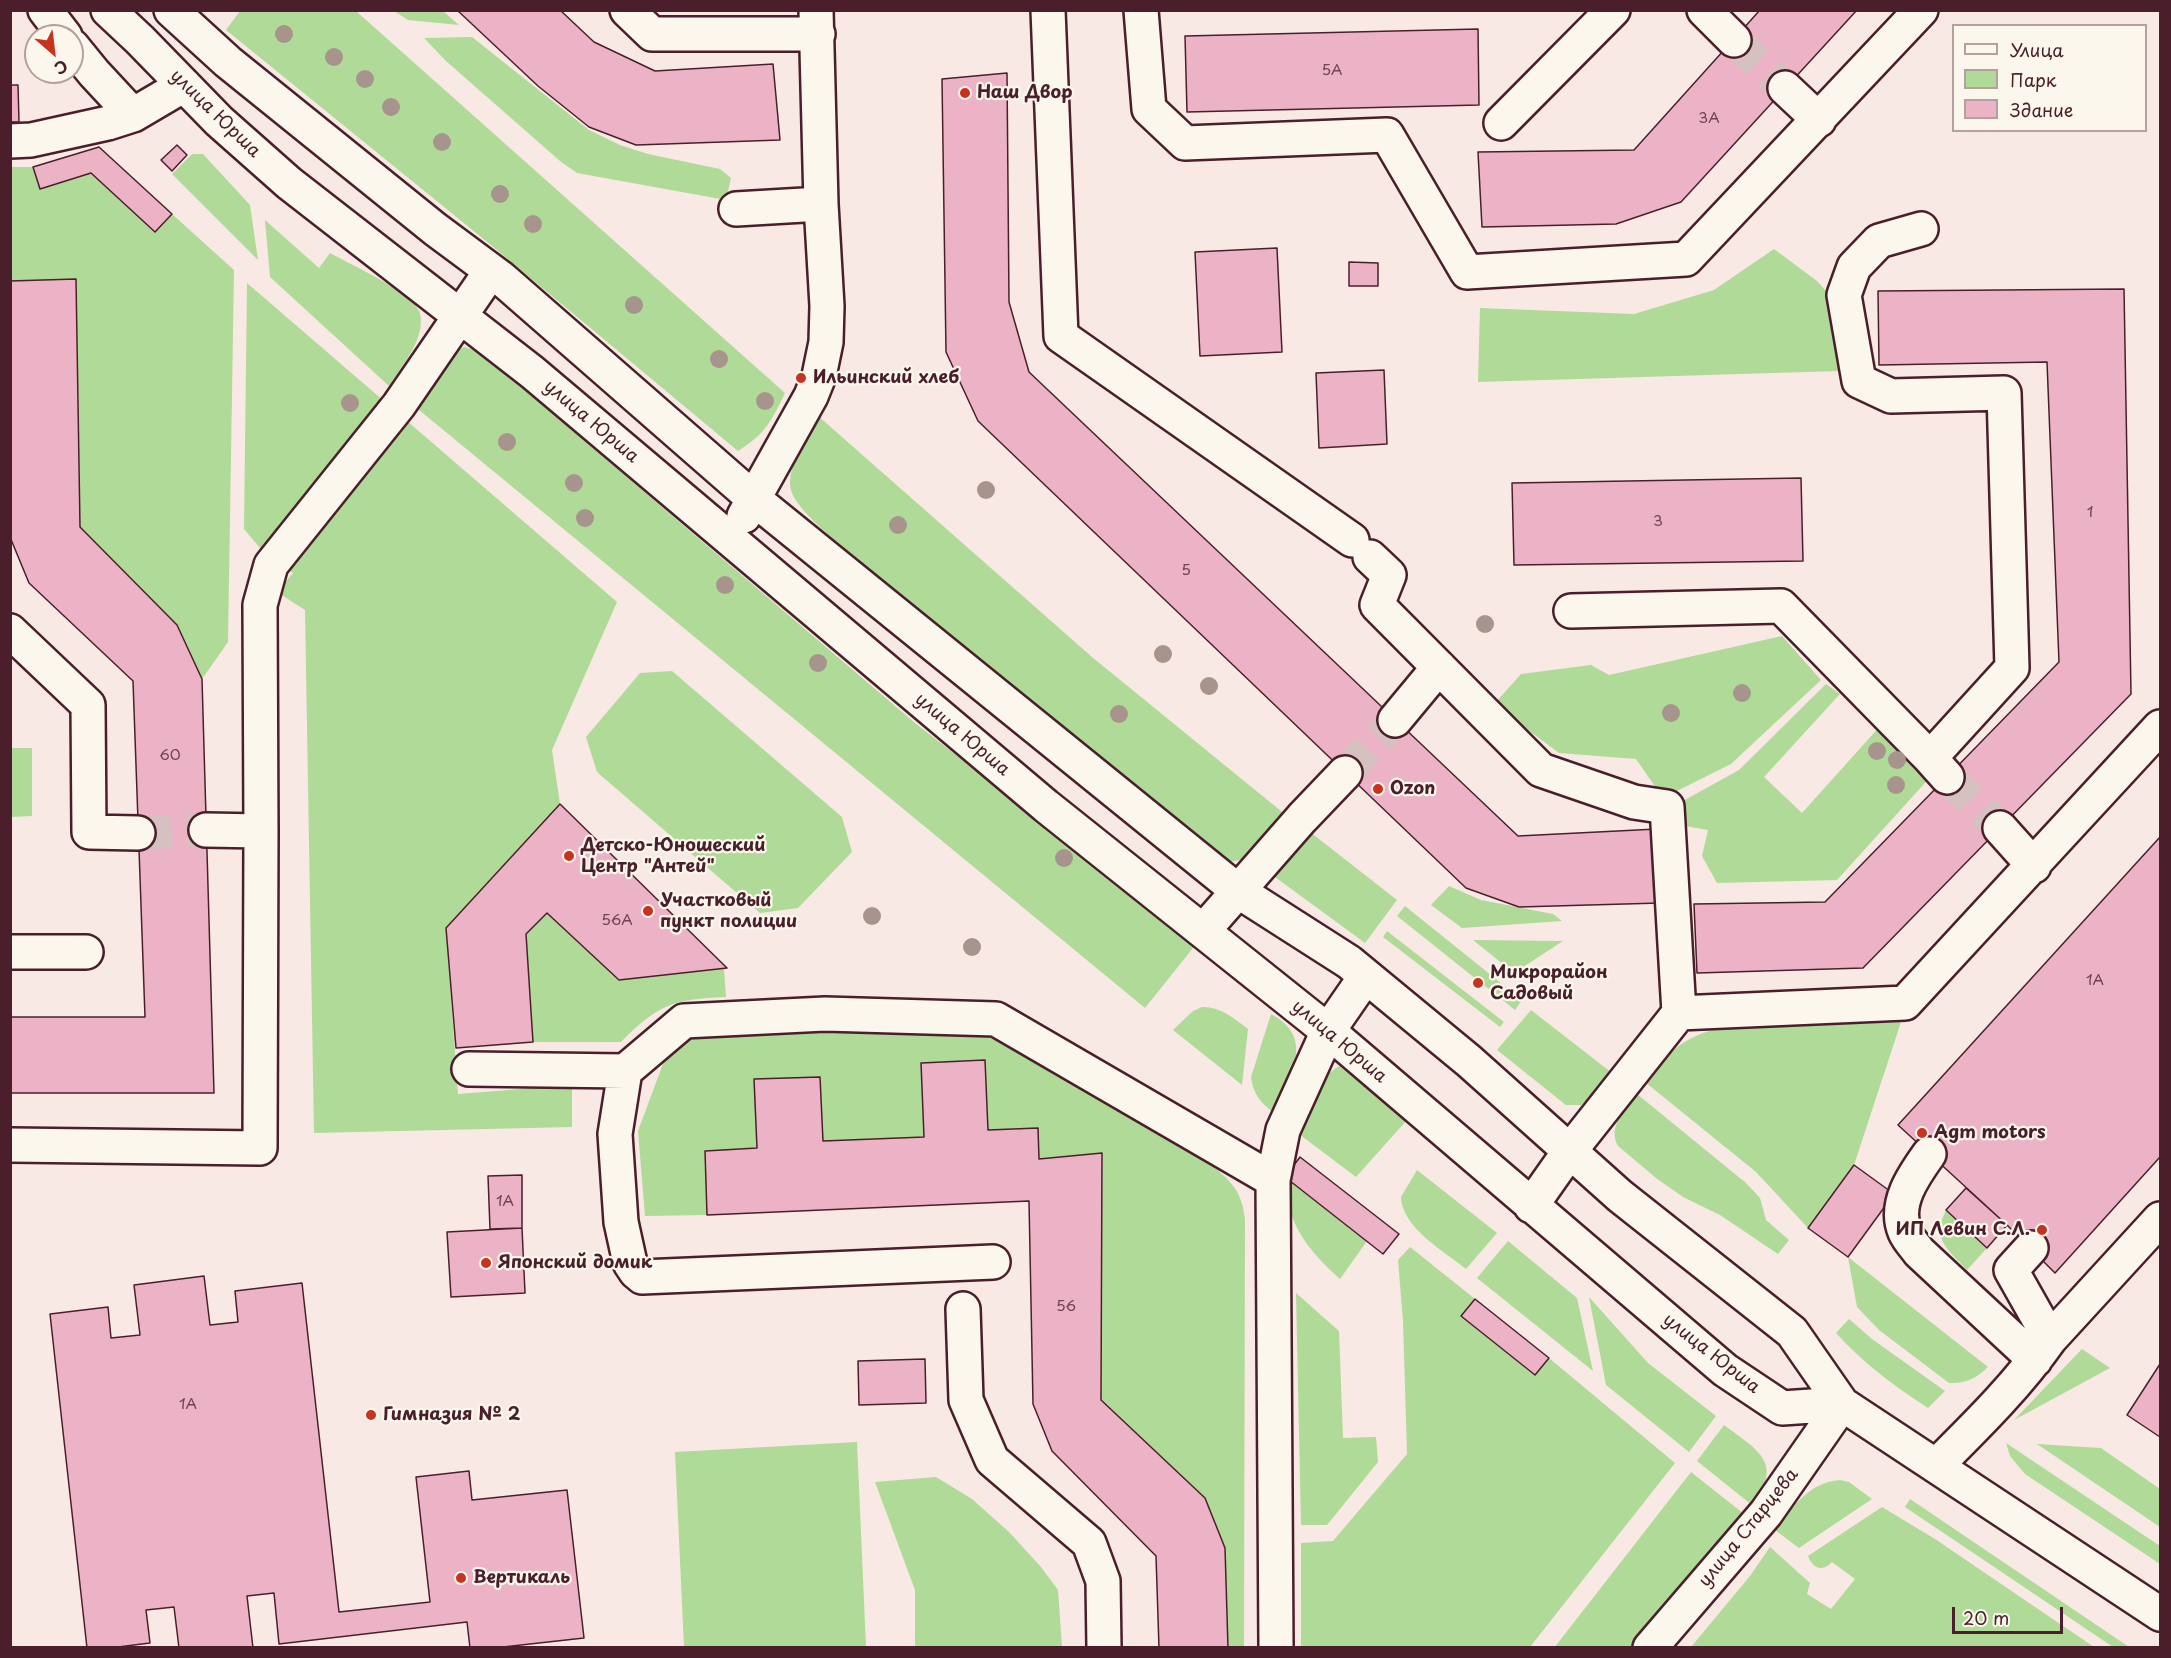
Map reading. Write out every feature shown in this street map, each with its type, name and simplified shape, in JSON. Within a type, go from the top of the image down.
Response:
[{"type":"street","points":[[45,10],[55,24]]},
{"type":"street","name":"улица Юрша","points":[[108,10],[219,121],[289,183],[532,372],[1046,806],[1328,1031],[1725,1370],[1782,1408],[1842,1404]]},
{"type":"street","points":[[171,10],[228,62],[435,229],[491,271],[754,499],[1238,891],[1349,962],[1469,1061],[1620,1196],[1792,1332],[1842,1404],[2160,1614]]},
{"type":"street","points":[[627,10],[652,33],[817,22],[821,204],[827,306],[826,342],[812,396],[730,538]]},
{"type":"street","points":[[1048,10],[1061,336],[1361,548],[1389,574],[1377,605],[1541,770],[1634,802],[1667,807],[1680,1013],[1569,1152],[1531,1206]]},
{"type":"street","points":[[1141,10],[1149,109],[1185,143],[1387,135],[1467,272],[1686,259],[1922,10]]},
{"type":"street","points":[[1501,123],[1613,10]]},
{"type":"street","points":[[1704,10],[1734,40]]},
{"type":"street","points":[[84,60],[133,115]]},
{"type":"street","points":[[10,141],[31,140],[133,115],[184,85]]},
{"type":"street","points":[[1785,88],[1819,120]]},
{"type":"street","points":[[736,209],[821,204]]},
{"type":"street","points":[[1571,611],[1781,606],[1939,767],[2012,668],[2004,393],[1892,396],[1859,381],[1844,295],[1854,267],[1879,241],[1921,229]]},
{"type":"street","points":[[10,1145],[260,1148],[260,605],[271,566],[399,405],[491,271]]},
{"type":"street","points":[[10,631],[88,705],[89,832],[138,833]]},
{"type":"street","points":[[1395,720],[1439,666]]},
{"type":"street","points":[[1680,1013],[1905,1003],[2160,728]]},
{"type":"street","points":[[1203,932],[1302,818],[1345,773]]},
{"type":"street","points":[[2001,828],[2034,866]]},
{"type":"street","points":[[206,830],[261,831]]},
{"type":"street","points":[[10,952],[86,952]]},
{"type":"street","points":[[1276,1647],[1272,1180],[1283,1130],[1328,1031],[1366,976]]},
{"type":"street","points":[[993,1262],[642,1276],[630,1263],[621,1222],[615,1134],[625,1071],[684,1021],[825,1014],[996,1019],[1272,1180]]},
{"type":"street","points":[[469,1069],[625,1071]]},
{"type":"street","points":[[1929,1154],[1914,1175],[1905,1196],[1901,1212],[1904,1231],[1919,1252],[2042,1349]]},
{"type":"street","points":[[1936,1466],[1985,1418],[2042,1349],[2160,1219]]},
{"type":"street","points":[[2031,1248],[2011,1270],[2042,1349]]},
{"type":"street","points":[[963,1309],[966,1400],[992,1460],[1089,1543],[1103,1581],[1104,1647]]},
{"type":"street","name":"улица Старцева","points":[[1650,1647],[1766,1513],[1842,1404]]},
{"type":"green space","points":[[240,11],[356,11],[785,393],[767,426],[738,451],[486,241],[226,30]]},
{"type":"green space","points":[[394,11],[443,11],[459,25],[408,20]]},
{"type":"green space","points":[[472,37],[589,130],[620,145],[648,154],[720,169],[731,178],[726,200],[577,173],[560,161],[446,61],[424,38]]},
{"type":"green space","points":[[192,154],[203,154],[250,205],[258,260],[172,174]]},
{"type":"green space","points":[[10,167],[33,167],[40,189],[91,173],[155,232],[172,214],[234,270],[228,642],[202,679],[177,625],[80,527],[76,279],[11,281]]},
{"type":"green space","points":[[265,220],[319,268],[330,253],[393,287],[414,304],[421,317],[417,341],[389,386],[270,277]]},
{"type":"green space","points":[[1774,249],[1817,281],[1836,302],[1840,371],[1478,382],[1480,308],[1634,314],[1714,290]]},
{"type":"green space","points":[[247,283],[617,602],[552,750],[560,804],[446,928],[458,1094],[572,1085],[572,1127],[314,1133],[305,610],[277,592],[293,573],[265,554],[244,529]]},
{"type":"green space","points":[[464,347],[479,351],[915,723],[1197,943],[1145,1008],[413,405],[454,352]]},
{"type":"green space","points":[[817,415],[1092,657],[1287,816],[1261,846],[1245,858],[1227,861],[914,608],[814,521],[795,499],[790,482],[798,452]]},
{"type":"green space","points":[[1782,636],[1821,680],[1731,764],[1663,798],[1636,759],[1559,753],[1520,724],[1496,702],[1521,674],[1591,665],[1609,675]]},
{"type":"green space","points":[[672,671],[842,817],[852,852],[798,908],[760,913],[597,772],[586,737],[640,673]]},
{"type":"green space","points":[[1826,684],[1840,694],[1764,777],[1802,813],[1882,724],[1934,773],[1837,880],[1717,883],[1702,856],[1708,830],[1679,825],[1672,807],[1739,770]]},
{"type":"green space","points":[[10,748],[32,748],[32,816],[11,817]]},
{"type":"green space","points":[[1305,828],[1397,900],[1365,943],[1275,877],[1275,868]]},
{"type":"green space","points":[[1449,886],[1481,900],[1553,914],[1562,921],[1462,928],[1431,905]]},
{"type":"green space","points":[[1405,906],[1522,1000],[1515,1010],[1397,916]]},
{"type":"green space","points":[[547,913],[619,980],[724,968],[726,997],[680,1002],[668,1006],[646,1019],[621,1042],[533,1042],[526,934]]},
{"type":"green space","points":[[1387,931],[1504,1022],[1500,1027],[1383,937]]},
{"type":"green space","points":[[1473,940],[1563,941],[1514,973]]},
{"type":"green space","points":[[1202,1007],[1214,1008],[1232,1017],[1248,1029],[1242,1085],[1173,1030],[1193,1011]]},
{"type":"green space","points":[[1531,1010],[1612,1073],[1600,1089],[1581,1105],[1566,1105],[1497,1050]]},
{"type":"green space","points":[[1271,1014],[1291,1030],[1296,1048],[1296,1055],[1274,1113],[1258,1098],[1251,1077]]},
{"type":"green space","points":[[1901,1022],[1854,1165],[1808,1228],[1756,1172],[1645,1082],[1669,1055],[1686,1041],[1720,1028]]},
{"type":"green space","points":[[915,1027],[988,1036],[1206,1161],[1228,1180],[1238,1193],[1245,1220],[1244,1647],[1228,1647],[1225,1548],[1205,1498],[1101,1400],[1102,1153],[1039,1159],[1038,1128],[988,1130],[985,1060],[921,1063],[924,1137],[823,1141],[820,1077],[755,1079],[757,1148],[705,1151],[707,1215],[645,1216],[638,1131],[667,1053],[687,1037],[706,1033]]},
{"type":"green space","points":[[1339,1066],[1407,1120],[1356,1177],[1299,1134],[1319,1080]]},
{"type":"green space","points":[[1637,1094],[1746,1183],[1760,1198],[1766,1220],[1789,1240],[1778,1254],[1720,1215],[1683,1197],[1618,1146],[1615,1139],[1616,1125]]},
{"type":"green space","points":[[1417,1170],[1497,1233],[1466,1269],[1426,1238],[1408,1219],[1401,1197]]},
{"type":"green space","points":[[1285,1177],[1367,1241],[1340,1279],[1308,1246],[1294,1222],[1286,1193]]},
{"type":"green space","points":[[1946,1210],[1987,1248],[1967,1270],[1948,1250],[1941,1237],[1940,1229]]},
{"type":"green space","points":[[1508,1241],[1577,1298],[1593,1371],[1477,1278]]},
{"type":"green space","points":[[1410,1247],[1475,1299],[1461,1316],[1534,1375],[1549,1358],[1675,1463],[1530,1647],[1301,1647],[1301,1543],[1333,1541],[1407,1454],[1403,1321],[1398,1260]]},
{"type":"green space","points":[[1848,1257],[1988,1367],[1970,1380],[1949,1383],[1879,1330],[1857,1307]]},
{"type":"green space","points":[[1296,1293],[1339,1331],[1343,1438],[1376,1437],[1378,1462],[1327,1525],[1301,1525]]},
{"type":"green space","points":[[1589,1297],[1648,1363],[1716,1416],[1689,1452],[1606,1385]]},
{"type":"green space","points":[[1849,1319],[1872,1339],[1945,1391],[1928,1408],[1891,1382],[1857,1355],[1836,1333]]},
{"type":"green space","points":[[2082,1349],[2110,1368],[2014,1420]]},
{"type":"green space","points":[[1724,1425],[1748,1443],[1763,1459],[1766,1478],[1752,1505],[1697,1461]]},
{"type":"green space","points":[[857,1442],[866,1647],[684,1647],[675,1452]]},
{"type":"green space","points":[[2006,1443],[2160,1546],[2160,1564],[2025,1474],[2010,1456]]},
{"type":"green space","points":[[2037,1444],[2101,1448],[2160,1489],[2160,1527]]},
{"type":"green space","points":[[1691,1472],[1744,1514],[1631,1647],[1554,1648]]},
{"type":"green space","points":[[936,1477],[972,1499],[1009,1532],[1041,1567],[1058,1590],[1062,1647],[915,1647],[915,1590],[875,1482]]},
{"type":"green space","points":[[1840,1480],[1849,1482],[1872,1499],[1799,1548],[1775,1530],[1803,1497],[1819,1485]]},
{"type":"green space","points":[[1910,1499],[2129,1647],[2113,1647],[1905,1507]]},
{"type":"green space","points":[[1882,1507],[1935,1539],[2094,1647],[1691,1647],[1750,1576],[1770,1547],[1810,1583],[1807,1594],[1831,1609],[1855,1579],[1832,1562],[1825,1567],[1818,1568],[1808,1556]]},
{"type":"building","points":[[457,10],[560,10],[594,42],[655,71],[773,64],[780,140],[636,145],[589,127],[538,86]]},
{"type":"building","points":[[1760,10],[1857,10],[1681,202],[1616,224],[1482,227],[1478,152],[1634,150]]},
{"type":"building","points":[[1478,29],[1479,105],[1187,112],[1185,36]]},
{"type":"building","points":[[1007,73],[1009,302],[1029,372],[1518,836],[1657,829],[1660,903],[1519,907],[1466,888],[978,421],[946,352],[942,79]]},
{"type":"building","points":[[10,85],[18,85],[19,122],[10,122]]},
{"type":"building","points":[[177,145],[187,155],[172,171],[161,160]]},
{"type":"building","points":[[99,147],[172,214],[155,232],[91,173],[40,189],[33,167]]},
{"type":"building","points":[[1277,248],[1282,352],[1200,356],[1195,252]]},
{"type":"building","points":[[1349,262],[1378,263],[1378,286],[1349,286]]},
{"type":"building","points":[[76,279],[80,527],[177,625],[202,679],[214,1093],[10,1093],[10,1017],[145,1017],[133,681],[29,583],[10,537],[10,281]]},
{"type":"building","points":[[2124,289],[2131,694],[1863,968],[1697,973],[1694,904],[1825,902],[2059,662],[2047,362],[1879,365],[1878,291]]},
{"type":"building","points":[[1384,370],[1387,444],[1319,448],[1316,373]]},
{"type":"building","points":[[1801,478],[1803,561],[1514,565],[1512,483]]},
{"type":"building","points":[[560,804],[727,968],[619,980],[547,913],[526,934],[533,1042],[456,1048],[446,928]]},
{"type":"building","points":[[2160,837],[2160,1157],[2055,1273],[2007,1225],[1898,1125]]},
{"type":"building","points":[[985,1060],[988,1130],[1038,1128],[1039,1159],[1102,1153],[1101,1400],[1205,1498],[1225,1548],[1228,1648],[1159,1648],[1156,1556],[1052,1451],[1033,1404],[1029,1201],[707,1215],[705,1151],[757,1148],[754,1079],[820,1077],[823,1141],[924,1137],[921,1063]]},
{"type":"building","points":[[1300,1157],[1399,1234],[1383,1254],[1285,1177]]},
{"type":"building","points":[[1854,1165],[1894,1194],[1848,1257],[1808,1228]]},
{"type":"building","points":[[522,1175],[522,1228],[490,1229],[488,1176]]},
{"type":"building","points":[[1966,1188],[2007,1225],[1987,1248],[1946,1210]]},
{"type":"building","name":"Японский домик","points":[[522,1228],[525,1293],[451,1297],[447,1232]]},
{"type":"building","points":[[204,1276],[210,1325],[238,1322],[235,1291],[302,1283],[339,1612],[430,1602],[416,1477],[469,1471],[472,1500],[567,1490],[584,1638],[494,1648],[470,1648],[467,1622],[279,1644],[274,1593],[247,1596],[253,1648],[179,1648],[174,1607],[146,1610],[150,1643],[110,1648],[87,1648],[50,1314],[108,1307],[111,1338],[140,1335],[134,1285]]},
{"type":"building","points":[[1475,1299],[1549,1358],[1535,1375],[1461,1316]]},
{"type":"building","points":[[925,1359],[926,1403],[859,1405],[858,1361]]},
{"type":"building","points":[[2160,1364],[2160,1437],[2127,1415]]},
{"type":"tunnel","points":[[1734,40],[1785,88]]},
{"type":"tunnel","points":[[1345,773],[1395,720]]},
{"type":"tunnel","points":[[1947,777],[2000,828]]},
{"type":"tunnel","points":[[138,833],[206,830]]},
{"type":"place","name":"Наш Двор","points":[[965,93]]},
{"type":"place","name":"Ильинский хлеб","points":[[801,378]]},
{"type":"place","name":"Ozon","points":[[1378,789]]},
{"type":"place","name":"Детско-Юношеский Центр \"Антей\"","points":[[569,856]]},
{"type":"place","name":"Участковый пункт полиции","points":[[648,911]]},
{"type":"place","name":"Микрорайон Садовый","points":[[1478,983]]},
{"type":"place","name":"Agm motors","points":[[1922,1133]]},
{"type":"place","name":"ИП Левин С.Л.","points":[[2042,1230]]},
{"type":"place","name":"Японский домик","points":[[486,1263]]},
{"type":"place","name":"Гимназия № 2","points":[[371,1415]]},
{"type":"place","name":"Вертикаль","points":[[461,1578]]}]
